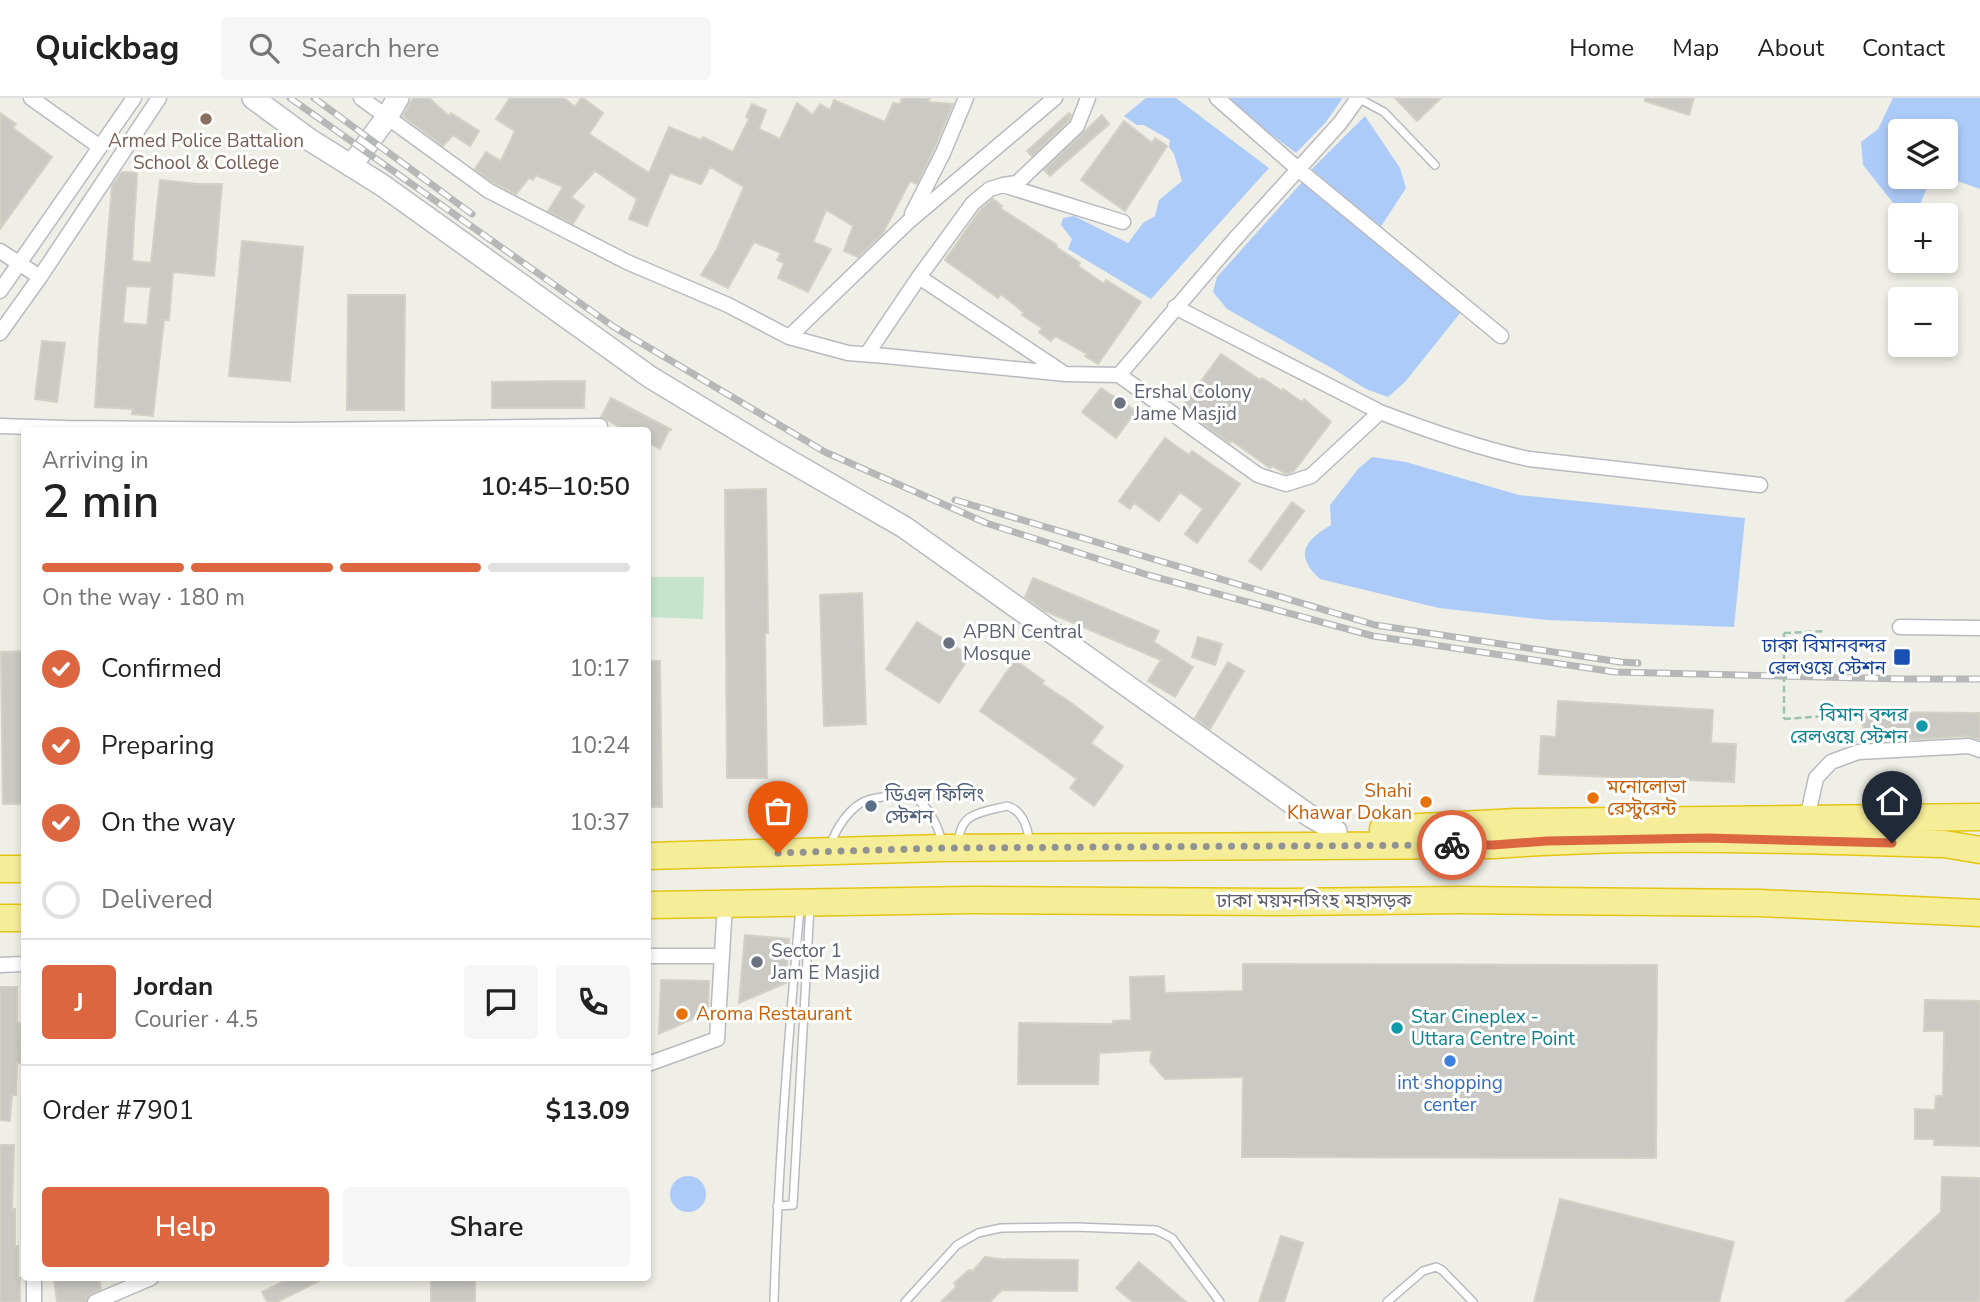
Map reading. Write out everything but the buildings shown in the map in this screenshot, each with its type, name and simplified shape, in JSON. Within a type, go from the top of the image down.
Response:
[{"type":"highway","points":[[1278,846],[1336,831],[1516,822],[1980,817]]},
{"type":"highway","points":[[651,856],[951,848],[1493,845],[1547,841],[1707,838],[1944,845],[1980,850]]},
{"type":"highway","points":[[0,869],[21,869]]},
{"type":"highway","name":"ঢাকা ময়মনসিংহ মহাসড়ক","points":[[651,905],[970,900],[1459,900],[1760,903],[1980,913]]},
{"type":"highway","points":[[0,918],[21,918]]},
{"type":"street","points":[[31,98],[100,147]]},
{"type":"street","points":[[0,291],[134,98]]},
{"type":"street","points":[[0,333],[159,98]]},
{"type":"street","points":[[253,98],[310,140],[382,185],[650,377],[904,527],[1310,816],[1336,831]]},
{"type":"street","points":[[361,98],[489,191],[626,262],[718,300],[789,337],[848,353],[1066,374],[1119,375],[1258,475],[1286,484],[1311,476],[1380,412]]},
{"type":"street","points":[[351,166],[398,98]]},
{"type":"street","points":[[908,222],[943,153],[966,98]]},
{"type":"street","points":[[789,337],[908,222],[1055,98]]},
{"type":"street","points":[[867,354],[973,203],[990,189],[1017,183],[1077,126],[1087,98]]},
{"type":"street","points":[[1217,98],[1298,169],[1501,336]]},
{"type":"street","points":[[1119,375],[1175,307],[1340,123],[1358,98]]},
{"type":"street","points":[[1003,185],[1123,222]]},
{"type":"street","points":[[0,251],[40,277]]},
{"type":"street","points":[[919,278],[1066,374]]},
{"type":"street","points":[[1175,307],[1380,412],[1492,451],[1529,459],[1760,485]]},
{"type":"street","points":[[0,426],[32,427]]},
{"type":"street","points":[[526,427],[600,427]]},
{"type":"street","points":[[1900,627],[1980,628]]},
{"type":"street","points":[[1807,819],[1816,778],[1831,762],[1858,752],[1969,746],[1980,750]]},
{"type":"street","points":[[651,1063],[717,1039],[724,904]]},
{"type":"street","points":[[651,956],[720,956]]},
{"type":"street","points":[[0,965],[21,964]]},
{"type":"street","points":[[34,1281],[34,1302]]},
{"type":"street","points":[[95,1302],[144,1281]]},
{"type":"lane","points":[[1358,98],[1384,112],[1435,165]]},
{"type":"lane","points":[[830,852],[833,838],[849,813],[859,804],[904,794],[915,798],[927,809],[940,835],[951,848],[965,822],[973,814],[1013,807],[1019,812],[1028,832],[1029,848]]},
{"type":"lane","points":[[777,1206],[793,1205],[805,903]]},
{"type":"lane","points":[[774,1302],[777,1206],[790,1007],[805,903]]},
{"type":"lane","points":[[905,1302],[957,1245],[978,1233],[1001,1228],[1075,1227],[1156,1230],[1172,1238],[1220,1302]]},
{"type":"lane","points":[[1387,1302],[1423,1271],[1436,1267],[1473,1302]]},
{"type":"path","points":[[1826,631],[1784,633],[1784,719],[1827,716]]},
{"type":"green space","points":[[651,577],[704,577],[703,619],[651,617]]},
{"type":"water","points":[[1146,98],[1176,98],[1269,168],[1151,299],[1068,249],[1072,239],[1061,225],[1063,218],[1074,216],[1128,243],[1143,223],[1155,216],[1159,200],[1182,181],[1174,154],[1169,147],[1170,140],[1124,116]]},
{"type":"water","points":[[1893,98],[1980,98],[1980,189],[1958,181],[1958,119],[1888,119],[1888,189],[1926,189],[1921,203],[1893,203],[1863,165],[1861,142],[1878,129]]},
{"type":"water","points":[[1342,99],[1326,122],[1296,153],[1225,100]]},
{"type":"water","points":[[1365,116],[1400,168],[1406,188],[1380,228],[1311,170]]},
{"type":"water","points":[[1303,181],[1461,312],[1405,382],[1388,397],[1366,389],[1227,309],[1213,292],[1217,277]]},
{"type":"water","points":[[1372,457],[1406,462],[1519,495],[1745,518],[1734,627],[1547,620],[1439,608],[1320,579],[1307,563],[1306,549],[1314,537],[1331,525],[1330,505],[1358,469]]},
{"type":"water","points":[[688,1176],[701,1181],[706,1194],[701,1207],[688,1212],[675,1207],[670,1194],[675,1181]]},
{"type":"railway","points":[[290,98],[614,327],[825,452],[986,523],[1148,575],[1373,636],[1615,672],[1980,679]]},
{"type":"railway","points":[[314,98],[472,214]]},
{"type":"railway","points":[[955,500],[1375,625],[1638,663]]},
{"type":"way so far","points":[[778,853],[942,848],[1452,845]]},
{"type":"place","name":"Armed Police Battalion School & College","points":[[206,119]]},
{"type":"place","name":"Ershal Colony Jame Masjid","points":[[1120,403]]},
{"type":"place","name":"APBN Central Mosque","points":[[949,643]]},
{"type":"place","name":"ঢাকা বিমানবন্দর রেলওয়ে স্টেশন","points":[[1902,657]]},
{"type":"place","name":"বিমান বন্দর রেলওয়ে স্টেশন","points":[[1922,726]]},
{"type":"place","name":"মনোলোভা রেস্টুরেন্ট","points":[[1593,798]]},
{"type":"place","name":"Shahi Khawar Dokan","points":[[1426,802]]},
{"type":"place","name":"ডিএল ফিলিং স্টেশন","points":[[871,806]]},
{"type":"place","name":"Sector 1 Jam E Masjid","points":[[757,962]]},
{"type":"place","name":"Aroma Restaurant","points":[[682,1014]]},
{"type":"place","name":"Star Cineplex - Uttara Centre Point","points":[[1397,1028]]},
{"type":"place","name":"int shopping center","points":[[1450,1061]]},
{"type":"route","points":[[1452,845],[1707,838],[1892,843]]}]
